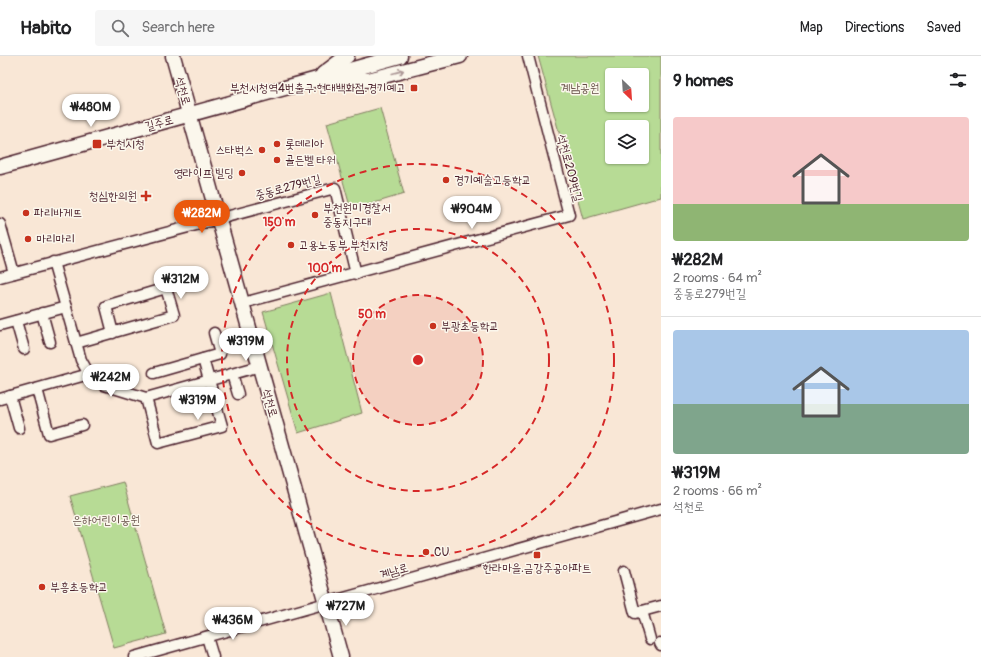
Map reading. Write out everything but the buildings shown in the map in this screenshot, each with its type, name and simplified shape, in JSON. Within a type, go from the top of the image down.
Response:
[{"type":"street","name":"석천로","points":[[173,56],[341,657]]},
{"type":"street","name":"길주로","points":[[318,78],[347,56]]},
{"type":"street","name":"길주로","points":[[318,78],[368,80],[460,56]]},
{"type":"street","name":"석천로209번길","points":[[243,303],[356,274],[569,215],[528,56]]},
{"type":"street","name":"길주로","points":[[0,167],[393,58]]},
{"type":"street","name":"중동로279번길","points":[[0,277],[335,188],[356,274]]},
{"type":"street","points":[[0,224],[14,273]]},
{"type":"street","points":[[53,262],[81,360],[90,374],[104,385],[146,398],[260,366]]},
{"type":"street","points":[[76,343],[113,333],[174,315],[166,288],[106,306],[113,333]]},
{"type":"street","points":[[0,325],[66,307]]},
{"type":"street","points":[[42,313],[50,342]]},
{"type":"street","points":[[16,321],[24,349]]},
{"type":"street","points":[[154,373],[220,354],[214,333]]},
{"type":"street","points":[[146,398],[158,443],[222,426],[203,359]]},
{"type":"street","points":[[0,399],[90,374]]},
{"type":"street","points":[[232,374],[238,394]]},
{"type":"street","points":[[37,389],[49,434],[82,426]]},
{"type":"street","points":[[10,396],[18,428]]},
{"type":"street","name":"계남로","points":[[134,657],[661,509]]},
{"type":"street","points":[[624,571],[635,613],[661,606]]},
{"type":"street","points":[[642,611],[650,639]]},
{"type":"street","points":[[208,636],[213,657]]},
{"type":"green space","name":"계남공원","points":[[538,56],[661,56],[661,197],[583,219]]},
{"type":"green space","points":[[380,108],[404,194],[351,210],[327,123]]},
{"type":"green space","points":[[331,293],[362,413],[298,433],[263,312]]},
{"type":"green space","name":"은하어린이공원","points":[[123,482],[166,634],[114,648],[70,496]]},
{"type":"place","name":"부천시청역4번출구.현대백화점.경기예고","points":[[414,88]]},
{"type":"place","name":"부천시청","points":[[97,144]]},
{"type":"place","name":"롯데리아","points":[[277,144]]},
{"type":"place","name":"스타벅스","points":[[262,150]]},
{"type":"place","name":"골든벨 타워","points":[[277,160]]},
{"type":"place","name":"영라이프 빌딩","points":[[242,173]]},
{"type":"place","name":"경기예술고등학교","points":[[446,180]]},
{"type":"place","name":"청심한의원","points":[[146,196]]},
{"type":"place","name":"파리바게뜨","points":[[26,213]]},
{"type":"place","name":"부천원미경찰서 중동지구대","points":[[315,215]]},
{"type":"place","name":"마리마리","points":[[28,239]]},
{"type":"place","name":"고용노동부 부천지청","points":[[291,245]]},
{"type":"place","name":"부광초등학교","points":[[433,326]]},
{"type":"place","name":"CU","points":[[426,552]]},
{"type":"place","name":"한라마을.금강주공아파트","points":[[537,555]]},
{"type":"place","name":"부흥초등학교","points":[[42,587]]}]
